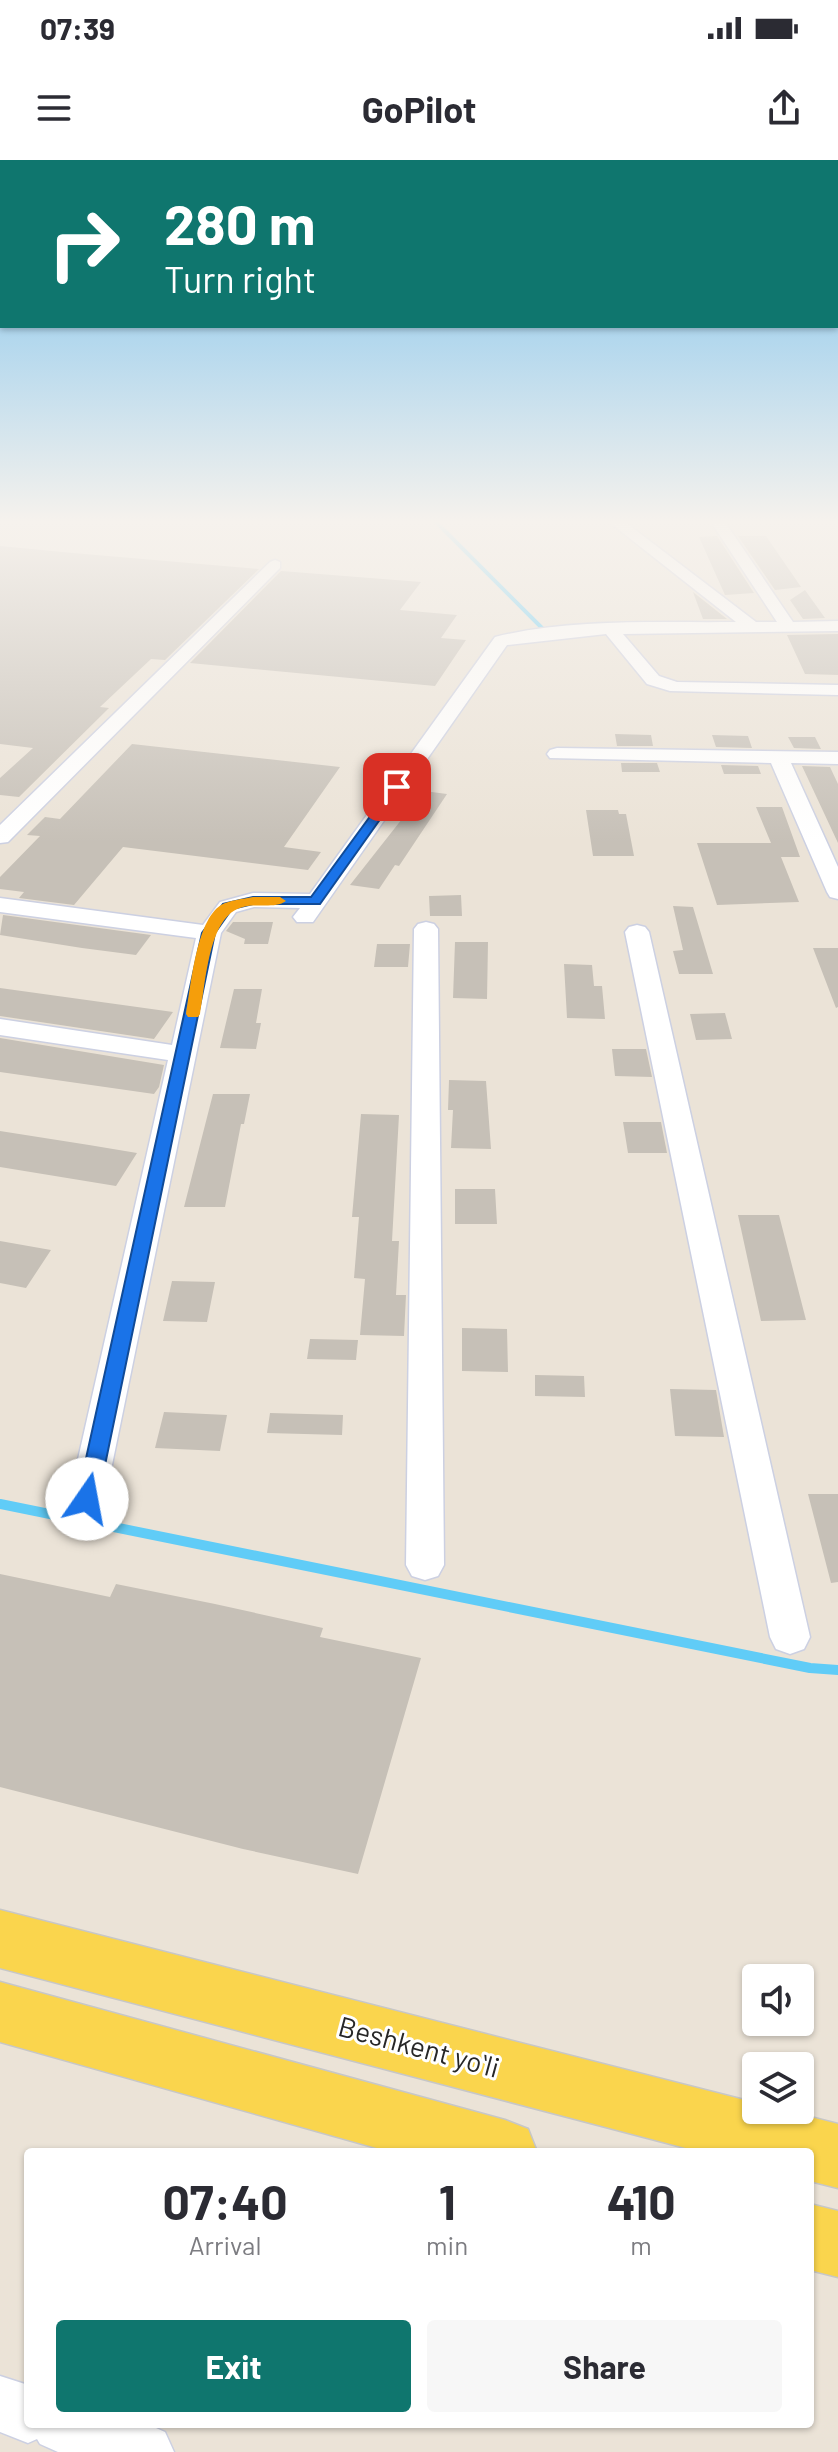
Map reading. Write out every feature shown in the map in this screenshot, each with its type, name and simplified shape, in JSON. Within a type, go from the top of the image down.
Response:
[{"type":"main road","name":"Beshkent yoʻli","points":[[0,1939],[807,2148]]},
{"type":"main road","points":[[0,2012],[491,2148]]},
{"type":"main road","name":"Beshkent yoʻli","points":[[814,2150],[838,2156]]},
{"type":"main road","points":[[814,2238],[838,2244]]},
{"type":"street","points":[[0,837],[210,629]]},
{"type":"street","points":[[87,1499],[209,933],[228,907],[253,900],[309,910],[501,641],[522,636],[610,629],[653,680],[676,687],[838,690]]},
{"type":"street","points":[[557,754],[838,758]]},
{"type":"street","points":[[778,757],[833,866],[838,892]]},
{"type":"street","points":[[0,905],[209,933]]},
{"type":"street","points":[[425,1565],[426,929]]},
{"type":"street","points":[[637,932],[790,1637]]},
{"type":"street","points":[[0,1027],[185,1055]]},
{"type":"street","points":[[0,2404],[24,2413]]},
{"type":"street","points":[[75,2436],[145,2452]]},
{"type":"building","points":[[0,629],[197,629],[165,660],[151,659],[100,707],[109,708],[19,797],[0,795],[0,778],[33,748],[0,744]]},
{"type":"building","points":[[224,629],[447,629],[441,638],[466,640],[435,686],[190,663]]},
{"type":"building","points":[[838,634],[838,675],[805,674],[787,635]]},
{"type":"building","points":[[615,734],[651,735],[653,746],[617,746]]},
{"type":"building","points":[[712,735],[748,736],[752,748],[716,747]]},
{"type":"building","points":[[788,737],[815,737],[821,749],[794,748]]},
{"type":"building","points":[[132,744],[340,767],[284,847],[321,852],[308,870],[123,847],[74,905],[19,898],[24,892],[0,889],[0,877],[40,836],[27,835],[45,817],[60,819]]},
{"type":"building","points":[[621,763],[657,763],[660,772],[622,772]]},
{"type":"building","points":[[721,765],[758,766],[761,774],[724,774]]},
{"type":"building","points":[[802,766],[830,767],[838,784],[838,843]]},
{"type":"building","points":[[424,791],[447,794],[399,866],[395,865],[379,889],[350,885]]},
{"type":"building","points":[[756,807],[782,807],[800,857],[781,857],[799,902],[717,905],[697,843],[771,843]]},
{"type":"building","points":[[586,810],[618,810],[619,814],[626,814],[634,856],[593,856]]},
{"type":"building","points":[[461,895],[462,916],[430,916],[429,896]]},
{"type":"building","points":[[673,906],[693,907],[713,974],[679,974],[673,951],[683,950]]},
{"type":"building","points":[[3,915],[151,935],[136,955],[82,948],[0,935]]},
{"type":"building","points":[[233,922],[273,922],[268,944],[244,944],[245,939],[226,931]]},
{"type":"building","points":[[455,942],[488,942],[487,999],[453,998]]},
{"type":"building","points":[[377,944],[410,944],[408,967],[374,967]]},
{"type":"building","points":[[813,948],[838,948],[836,1008]]},
{"type":"building","points":[[564,964],[592,965],[594,986],[602,986],[605,1019],[567,1018]]},
{"type":"building","points":[[0,988],[173,1012],[154,1039],[0,1016]]},
{"type":"building","points":[[234,989],[262,989],[256,1023],[261,1023],[256,1049],[220,1048]]},
{"type":"building","points":[[725,1013],[732,1039],[696,1040],[690,1014]]},
{"type":"building","points":[[0,1038],[164,1065],[159,1087],[154,1094],[0,1072]]},
{"type":"building","points":[[612,1049],[646,1049],[652,1077],[615,1076]]},
{"type":"building","points":[[449,1080],[486,1081],[491,1149],[451,1148],[453,1110],[448,1110]]},
{"type":"building","points":[[213,1094],[250,1094],[225,1207],[184,1207]]},
{"type":"building","points":[[361,1114],[399,1115],[392,1241],[399,1241],[396,1295],[406,1295],[404,1336],[360,1335],[365,1279],[354,1278],[359,1217],[352,1217]]},
{"type":"building","points":[[623,1122],[661,1122],[667,1153],[628,1153]]},
{"type":"building","points":[[0,1131],[137,1153],[116,1186],[0,1167]]},
{"type":"building","points":[[455,1189],[495,1189],[497,1224],[455,1224]]},
{"type":"building","points":[[738,1215],[779,1215],[806,1320],[761,1321]]},
{"type":"building","points":[[0,1241],[51,1250],[26,1288],[0,1283]]},
{"type":"building","points":[[172,1281],[215,1282],[207,1322],[163,1321]]},
{"type":"building","points":[[462,1328],[507,1329],[508,1372],[462,1371]]},
{"type":"building","points":[[310,1339],[358,1340],[356,1360],[307,1359]]},
{"type":"building","points":[[535,1375],[584,1376],[585,1397],[535,1396]]},
{"type":"building","points":[[670,1389],[716,1390],[724,1437],[675,1436]]},
{"type":"building","points":[[164,1412],[227,1415],[220,1451],[155,1448]]},
{"type":"building","points":[[270,1413],[343,1415],[342,1435],[267,1433]]},
{"type":"building","points":[[808,1494],[838,1494],[838,1582],[831,1583]]},
{"type":"building","points":[[0,1574],[110,1597],[116,1584],[323,1628],[320,1637],[421,1658],[358,1874],[243,1849],[0,1787]]},
{"type":"waterway","points":[[0,1504],[810,1668],[838,1670]]},
{"type":"slow traffic","points":[[193,1014],[209,933],[220,913],[228,907],[253,900],[280,901]]},
{"type":"route","points":[[87,1499],[146,1237],[209,933],[220,913],[228,907],[253,900],[315,901],[397,787]]}]
